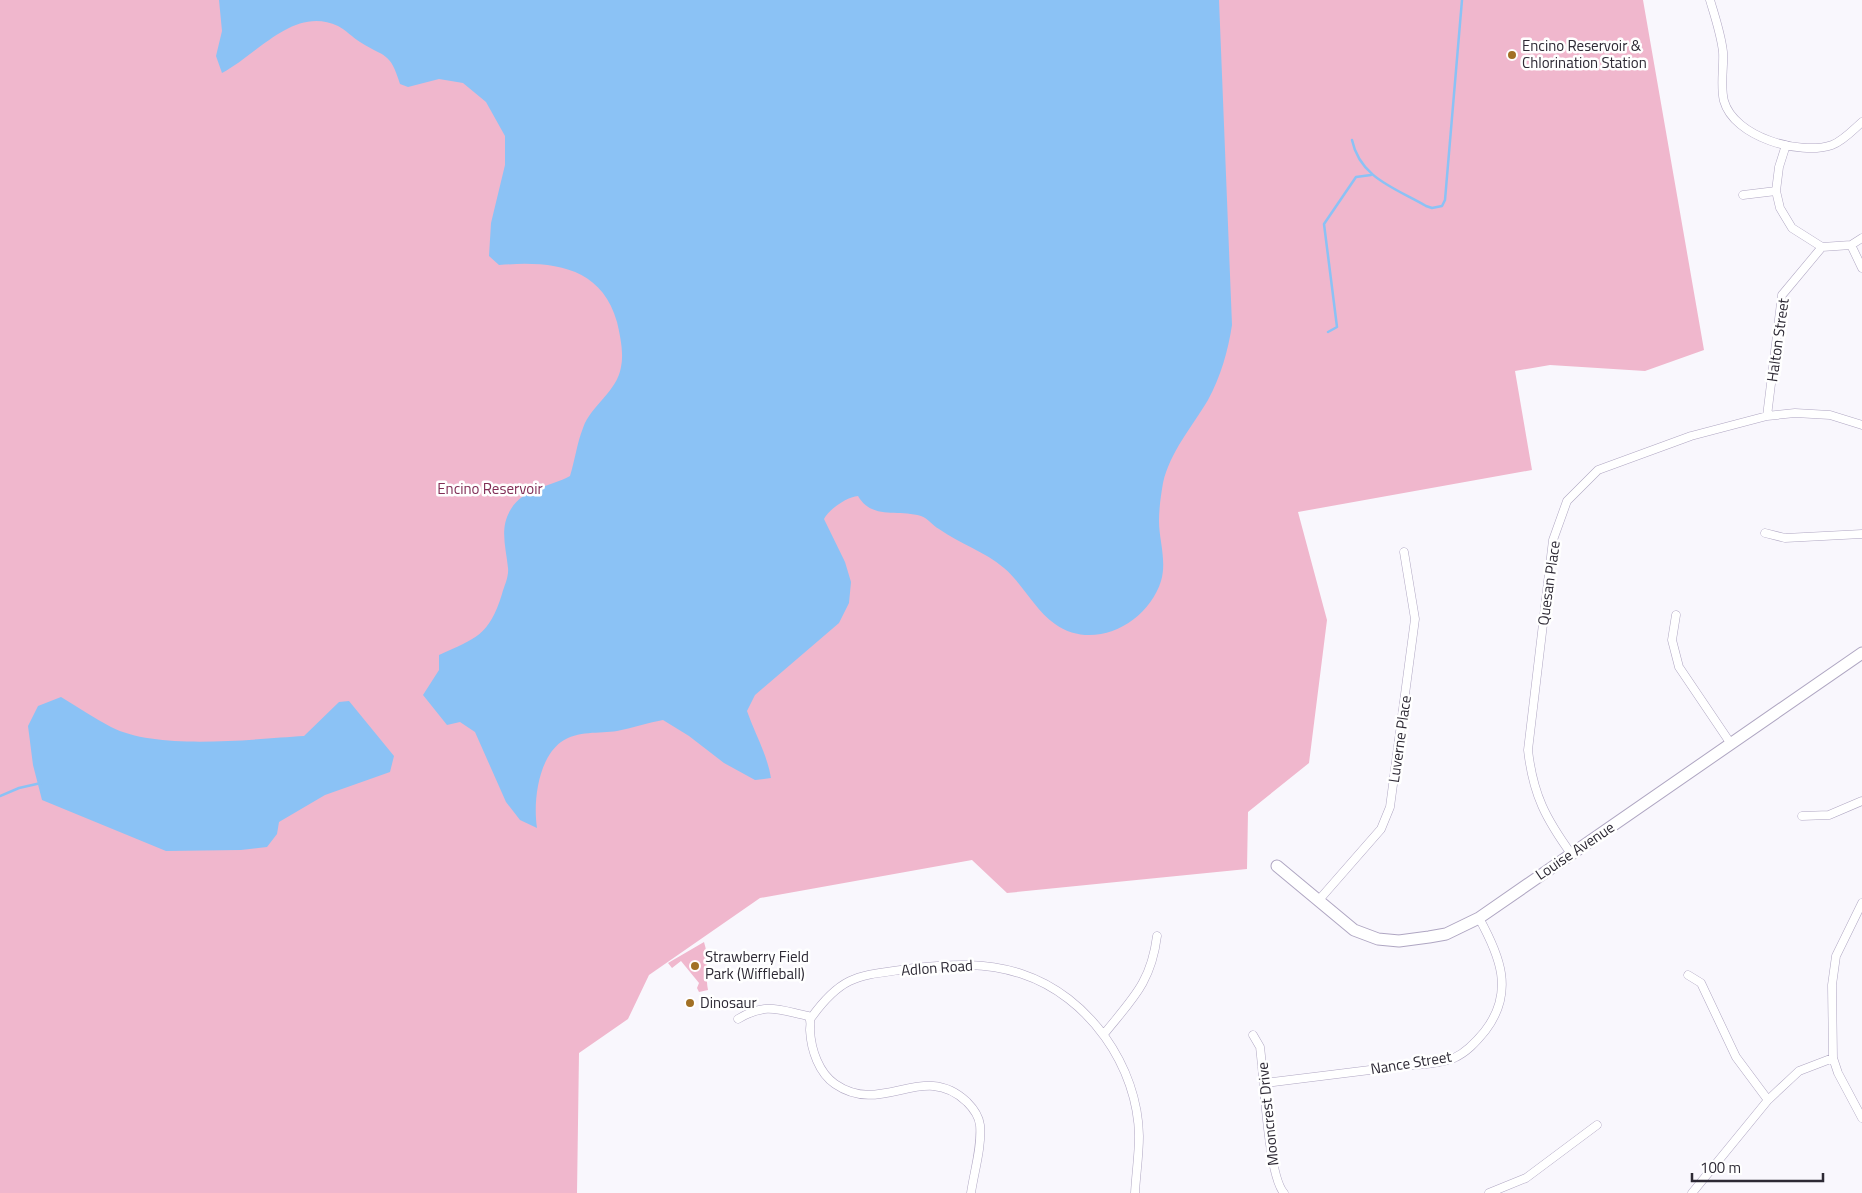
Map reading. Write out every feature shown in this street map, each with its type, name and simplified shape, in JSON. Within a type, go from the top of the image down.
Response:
[{"type":"street","points":[[1710,0],[1722,50],[1724,101],[1736,123],[1745,130],[1786,145],[1811,148],[1825,147],[1840,140],[1862,122]]},
{"type":"street","points":[[1786,145],[1776,179],[1776,191],[1780,208],[1792,228],[1822,247],[1851,245],[1862,238]]},
{"type":"street","points":[[1743,195],[1776,191]]},
{"type":"street","points":[[1851,245],[1862,268]]},
{"type":"street","name":"Halton Street","points":[[1767,416],[1782,295],[1822,247]]},
{"type":"street","name":"Quesan Place","points":[[1572,855],[1549,822],[1531,774],[1528,750],[1553,540],[1567,501],[1598,470],[1691,436],[1767,416],[1795,412],[1830,415],[1862,425]]},
{"type":"street","points":[[1765,534],[1785,538],[1862,534]]},
{"type":"street","name":"Luverne Place","points":[[1318,901],[1381,829],[1390,807],[1415,620],[1404,552]]},
{"type":"street","points":[[1676,615],[1672,640],[1679,667],[1731,744]]},
{"type":"street","name":"Louise Avenue","points":[[1277,866],[1354,930],[1385,940],[1399,941],[1446,934],[1479,918],[1862,654]]},
{"type":"street","points":[[1802,816],[1829,815],[1862,801]]},
{"type":"street","points":[[1862,903],[1836,956],[1832,985],[1833,1058],[1838,1073],[1862,1118]]},
{"type":"street","name":"Nance Street","points":[[1265,1083],[1430,1062],[1453,1058],[1470,1048],[1488,1028],[1498,1010],[1503,985],[1497,952],[1479,918]]},
{"type":"street","points":[[1104,1034],[1148,976],[1157,936]]},
{"type":"street","name":"Adlon Road","points":[[810,1018],[825,997],[841,984],[864,975],[962,964],[993,967],[1032,979],[1050,988],[1080,1009],[1104,1034],[1120,1060],[1132,1093],[1139,1136],[1135,1193]]},
{"type":"street","points":[[1688,974],[1701,983],[1736,1058],[1768,1100]]},
{"type":"street","points":[[738,1019],[754,1010],[768,1008],[810,1018],[811,1043],[815,1057],[832,1082],[847,1092],[874,1095],[922,1086],[942,1086],[958,1094],[972,1107],[980,1124],[979,1144],[971,1193]]},
{"type":"street","name":"Mooncrest Drive","points":[[1253,1035],[1260,1047],[1273,1168],[1280,1188],[1284,1193]]},
{"type":"street","points":[[1692,1193],[1768,1100],[1799,1071],[1833,1058]]},
{"type":"street","points":[[1489,1193],[1526,1178],[1596,1125]]},
{"type":"green space","name":"Encino Reservoir","points":[[0,0],[1643,0],[1704,350],[1645,371],[1550,365],[1515,371],[1532,470],[1298,512],[1327,620],[1309,763],[1248,812],[1247,869],[1007,893],[972,860],[760,898],[649,975],[628,1019],[579,1053],[577,1193],[0,1193]]},
{"type":"green space","name":"Strawberry Field Park (Wiffleball)","points":[[704,942],[708,990],[699,992],[697,988],[699,983],[681,961],[672,968],[668,963]]},
{"type":"water","name":"Encino Reservoir","points":[[219,0],[1219,0],[1232,325],[1226,354],[1217,382],[1208,400],[1176,450],[1166,472],[1159,521],[1163,573],[1154,596],[1132,620],[1118,629],[1102,634],[1086,635],[1070,632],[1048,618],[1011,574],[988,557],[947,534],[921,516],[878,511],[870,508],[858,496],[854,497],[834,508],[824,519],[845,562],[851,582],[849,603],[839,623],[755,695],[747,711],[764,752],[771,778],[755,780],[724,763],[689,736],[663,720],[617,731],[581,734],[561,742],[553,750],[542,770],[537,794],[537,828],[520,820],[506,802],[475,732],[460,722],[447,725],[423,695],[439,670],[439,655],[472,639],[492,619],[508,575],[504,530],[507,516],[511,509],[516,502],[530,492],[570,476],[583,428],[592,412],[619,376],[622,356],[617,322],[609,303],[599,288],[586,278],[555,266],[537,264],[499,265],[489,256],[491,223],[505,165],[505,136],[486,102],[463,83],[439,79],[408,87],[400,84],[390,60],[360,42],[344,29],[322,21],[306,22],[291,27],[222,73],[216,56],[222,31]]},
{"type":"water","points":[[61,697],[111,727],[131,734],[154,739],[205,742],[304,736],[339,702],[349,701],[394,756],[390,772],[325,795],[279,822],[277,834],[267,847],[241,850],[166,851],[42,800],[33,765],[28,726],[38,706]]},
{"type":"waterway","points":[[1352,140],[1356,153],[1363,164],[1380,180],[1426,206],[1432,208],[1442,206],[1445,200],[1462,0]]},
{"type":"waterway","points":[[1328,332],[1337,327],[1324,224],[1356,177],[1371,175]]},
{"type":"waterway","points":[[0,796],[19,788],[41,783]]},
{"type":"place","name":"Encino Reservoir & Chlorination Station","points":[[1512,55]]},
{"type":"place","name":"Strawberry Field Park (Wiffleball)","points":[[695,966]]},
{"type":"place","name":"Dinosaur","points":[[690,1003]]}]
